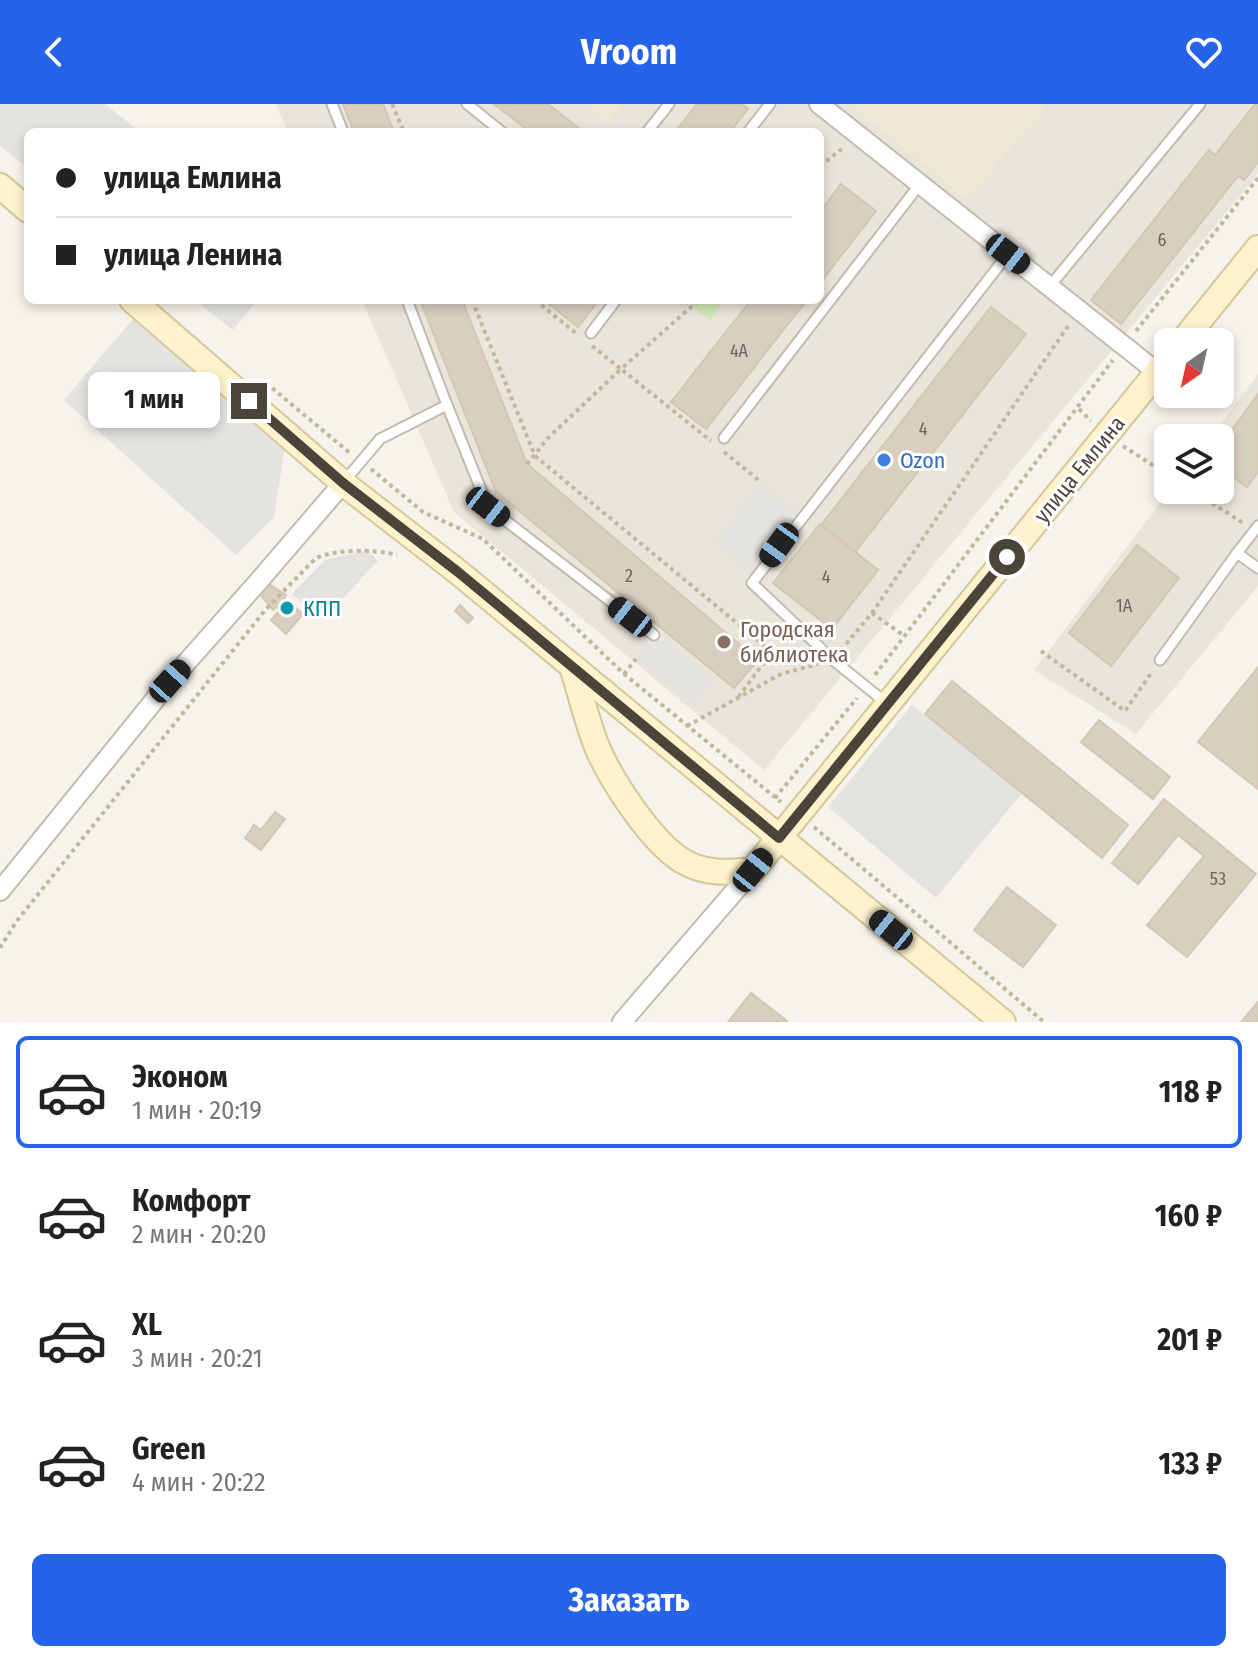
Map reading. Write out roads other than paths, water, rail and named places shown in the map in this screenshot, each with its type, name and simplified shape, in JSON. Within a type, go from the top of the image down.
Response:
[{"type":"street","points":[[819,104],[1124,346],[1154,361]]},
{"type":"street","points":[[0,186],[24,207]]},
{"type":"street","points":[[1193,328],[1258,248]]},
{"type":"street","points":[[137,304],[343,483],[447,563],[1003,1022]]},
{"type":"street","name":"улица Емлина","points":[[622,1022],[753,870],[1154,377]]},
{"type":"street","points":[[0,891],[170,681],[343,483]]},
{"type":"street","points":[[573,670],[597,746],[639,818],[681,859],[708,871],[729,873],[753,870]]},
{"type":"lane","points":[[332,104],[341,128]]},
{"type":"lane","points":[[467,104],[497,128]]},
{"type":"lane","points":[[650,128],[669,104]]},
{"type":"lane","points":[[751,128],[770,104]]},
{"type":"lane","points":[[1050,286],[1200,104]]},
{"type":"lane","points":[[724,438],[920,184]]},
{"type":"lane","points":[[888,704],[833,660],[752,583],[1008,254]]},
{"type":"lane","points":[[409,304],[488,507],[654,635]]},
{"type":"lane","points":[[591,333],[613,304]]},
{"type":"lane","points":[[343,483],[380,439],[447,405]]},
{"type":"lane","points":[[1160,660],[1256,528]]},
{"type":"lane","points":[[1237,553],[1258,568]]},
{"type":"place","name":"Ozon","points":[[884,460]]},
{"type":"place","name":"КПП","points":[[287,608]]},
{"type":"place","name":"Городская библиотека","points":[[724,642]]}]
